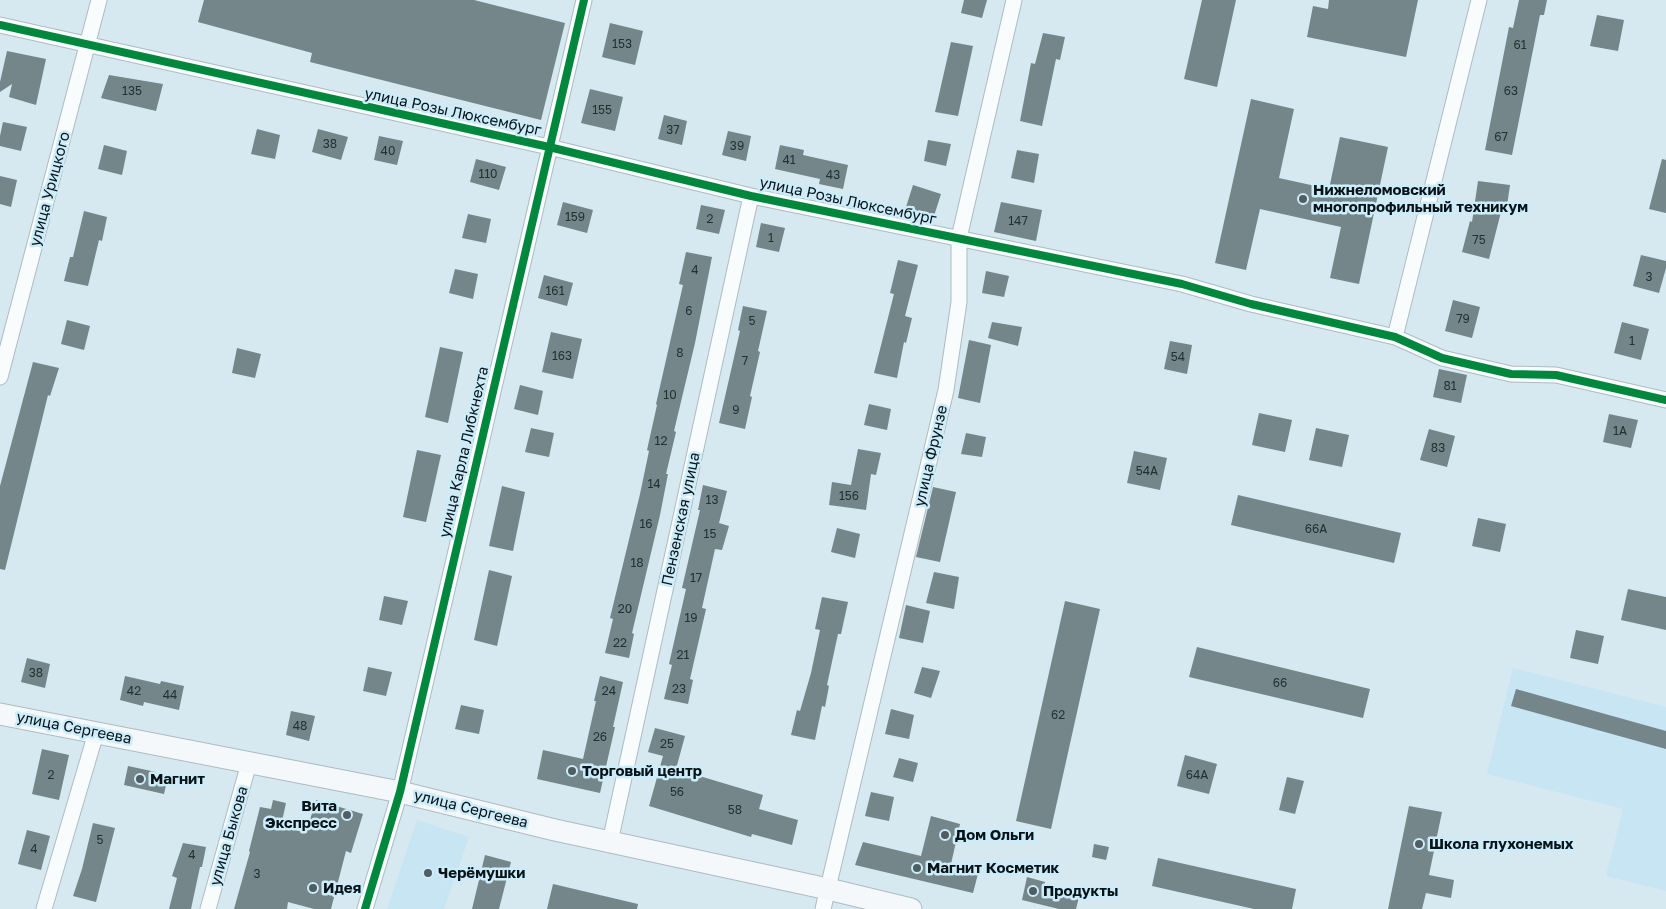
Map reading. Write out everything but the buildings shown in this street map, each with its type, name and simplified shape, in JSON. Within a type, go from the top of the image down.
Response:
[{"type":"main road","name":"улица Сергеева","points":[[0,714],[400,792],[610,842],[826,899],[911,909]]},
{"type":"street","name":"улица Урицкого","points":[[0,377],[100,0]]},
{"type":"street","name":"улица Карла Либкнехта","points":[[365,909],[400,792],[584,0]]},
{"type":"street","name":"улица Фрунзе","points":[[826,899],[946,390],[959,302],[959,238],[1014,0]]},
{"type":"street","points":[[1395,337],[1479,0]]},
{"type":"street","name":"улица Розы Люксембург","points":[[0,25],[549,147],[751,196],[1182,284],[1251,304],[1395,337],[1442,358],[1511,374],[1556,375],[1666,400]]},
{"type":"street","name":"Пензенская улица","points":[[610,842],[751,196]]},
{"type":"street","points":[[44,909],[96,733]]},
{"type":"street","name":"улица Быкова","points":[[208,909],[249,763]]},
{"type":"shaded area","points":[[1513,668],[1666,707],[1666,891],[1606,876],[1623,809],[1487,774]]},
{"type":"shaded area","name":"Черёмушки","points":[[417,820],[469,837],[444,909],[387,909]]},
{"type":"cycle path","points":[[365,909],[400,792],[584,0]]},
{"type":"cycle path","points":[[0,25],[549,147],[751,196],[1182,284],[1251,304],[1395,337],[1442,358],[1511,374],[1556,375],[1666,400]]},
{"type":"place","name":"Нижнеломовский многопрофильный техникум","points":[[1303,199]]},
{"type":"place","name":"Торговый центр","points":[[572,771]]},
{"type":"place","name":"Магнит","points":[[140,779]]},
{"type":"place","name":"Вита Экспресс","points":[[347,815]]},
{"type":"place","name":"Дом Ольги","points":[[945,835]]},
{"type":"place","name":"Школа глухонемых","points":[[1419,844]]},
{"type":"place","name":"Магнит Косметик","points":[[917,868]]},
{"type":"place","name":"Черёмушки","points":[[428,873]]},
{"type":"place","name":"Идея","points":[[313,888]]},
{"type":"place","name":"Продукты","points":[[1033,891]]}]
